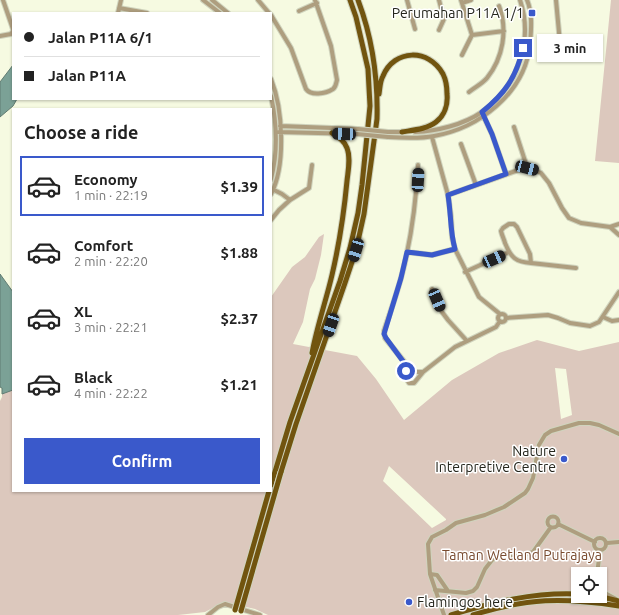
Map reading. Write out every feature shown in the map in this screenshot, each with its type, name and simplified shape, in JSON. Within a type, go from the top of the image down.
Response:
[{"type":"main road","points":[[272,482],[290,422],[340,281],[350,248],[359,206],[370,106],[368,69],[356,17],[350,0]]},
{"type":"main road","points":[[358,0],[363,14],[375,68],[378,106]]},
{"type":"main road","points":[[238,613],[296,424],[356,250],[366,200],[382,77],[386,70],[395,61],[406,56],[416,55],[426,58],[435,64],[442,72],[448,97],[445,110],[437,121],[422,129],[402,132]]},
{"type":"main road","points":[[310,365],[315,334],[324,306],[338,249],[346,194],[348,158],[347,148],[343,142],[332,133]]},
{"type":"main road","points":[[238,613],[269,492]]},
{"type":"main road","points":[[451,615],[513,598],[542,594],[571,594]]},
{"type":"main road","points":[[607,599],[619,602]]},
{"type":"main road","points":[[473,615],[496,608],[542,600],[619,602]]},
{"type":"street","points":[[1,0],[12,28]]},
{"type":"street","points":[[118,12],[120,0]]},
{"type":"street","points":[[203,0],[219,12]]},
{"type":"street","points":[[212,0],[227,12]]},
{"type":"street","points":[[258,0],[268,12]]},
{"type":"street","points":[[407,0],[415,29]]},
{"type":"street","points":[[439,0],[444,19],[439,30]]},
{"type":"street","points":[[462,55],[472,35],[462,1],[471,0]]},
{"type":"street","points":[[279,132],[420,132],[442,128],[483,115],[510,84],[520,62],[525,35],[524,13],[520,0]]},
{"type":"street","points":[[276,126],[358,132],[388,137],[432,137],[460,129],[499,104],[515,86],[525,64],[529,49],[531,15],[527,0]]},
{"type":"street","points":[[556,0],[560,43]]},
{"type":"street","points":[[272,17],[291,48],[306,89],[311,94],[316,94],[332,89],[336,85],[337,80],[331,46],[316,2],[299,11]]},
{"type":"street","points":[[469,92],[487,78],[495,65],[504,31],[503,16],[499,6]]},
{"type":"street","points":[[119,8],[141,12]]},
{"type":"street","points":[[472,35],[504,31]]},
{"type":"street","points":[[0,36],[11,34],[12,32]]},
{"type":"street","points":[[272,83],[281,126],[272,176]]},
{"type":"street","points":[[272,100],[276,126],[279,132],[280,161],[272,191],[287,196],[290,200]]},
{"type":"street","points":[[483,115],[492,134],[506,174]]},
{"type":"street","points":[[514,127],[527,168]]},
{"type":"street","points":[[432,137],[448,195],[452,237],[455,249],[479,297],[500,314],[503,314],[506,318]]},
{"type":"street","points":[[461,144],[476,185]]},
{"type":"street","points":[[272,219],[290,200],[309,188],[312,165]]},
{"type":"street","points":[[418,165],[417,196],[407,252],[401,278],[384,334],[405,364],[413,372],[423,372]]},
{"type":"street","points":[[448,195],[527,168],[541,173],[549,183],[569,218],[581,222],[610,227],[619,224]]},
{"type":"street","points":[[531,263],[530,254],[517,227],[514,224],[509,224],[502,228],[501,231],[509,252],[516,260],[521,262],[576,268]]},
{"type":"street","points":[[610,227],[619,235]]},
{"type":"street","points":[[407,252],[432,255],[455,249]]},
{"type":"street","points":[[466,272],[509,252]]},
{"type":"street","points":[[432,289],[442,312],[467,342]]},
{"type":"street","points":[[405,364],[406,378],[409,383],[414,383],[423,372],[455,347],[496,327],[500,321],[503,322],[506,318],[548,315],[570,323],[590,326],[599,322],[618,295]]},
{"type":"street","points":[[500,314],[498,319],[500,321]]},
{"type":"street","points":[[603,317],[612,321],[619,320]]},
{"type":"street","points":[[444,615],[430,574],[428,544],[432,537],[456,523],[485,515],[504,507],[524,493],[528,489],[533,478],[539,445],[543,438],[551,430],[590,423],[599,425],[619,434]]},
{"type":"street","points":[[551,527],[548,520],[552,517],[556,518],[559,522],[558,524],[595,542]]},
{"type":"street","points":[[435,590],[466,593],[473,591],[477,587],[485,568],[492,560],[500,556],[522,556],[533,552],[551,527],[555,527],[558,524]]},
{"type":"street","points":[[600,551],[595,548],[595,542],[601,538],[607,543]]},
{"type":"street","points":[[607,543],[619,542]]},
{"type":"street","points":[[600,551],[605,549],[607,543]]},
{"type":"street","points":[[598,567],[600,551]]},
{"type":"street","points":[[430,574],[437,575],[448,591]]},
{"type":"street","points":[[607,594],[619,602]]},
{"type":"street","points":[[208,615],[218,607],[225,604],[260,615]]},
{"type":"green space","points":[[611,0],[619,0],[619,163],[595,161]]},
{"type":"green space","name":"Taman Wetland Putrajaya","points":[[324,234],[321,255],[315,279],[310,289],[303,322],[293,344],[357,356],[376,379],[404,420],[452,380],[499,353],[537,340],[579,351],[619,342],[619,615],[268,615],[255,609],[224,602],[205,612],[178,615],[0,615],[0,401],[2,394],[12,390],[12,492],[272,492],[272,296],[292,267],[305,257],[319,237]],"holes":[[[555,368],[566,369],[572,415],[561,419]],[[389,466],[446,519],[432,528],[383,481]]]},
{"type":"water","points":[[12,66],[12,100],[16,100],[13,106],[0,117],[0,82]]},
{"type":"water","points":[[0,274],[12,291],[12,390],[2,394],[2,388],[0,387]]},
{"type":"place","name":"Perumahan P11A 1/1","points":[[532,13]]},
{"type":"place","name":"Nature Interpretive Centre","points":[[564,459]]},
{"type":"place","name":"Flamingos here","points":[[409,602]]},
{"type":"route","points":[[406,371],[405,364],[386,338],[384,331],[401,278],[407,252],[432,255],[455,249],[452,237],[448,195],[506,174],[492,134],[482,112],[496,100],[510,84],[520,62],[523,48]]}]
